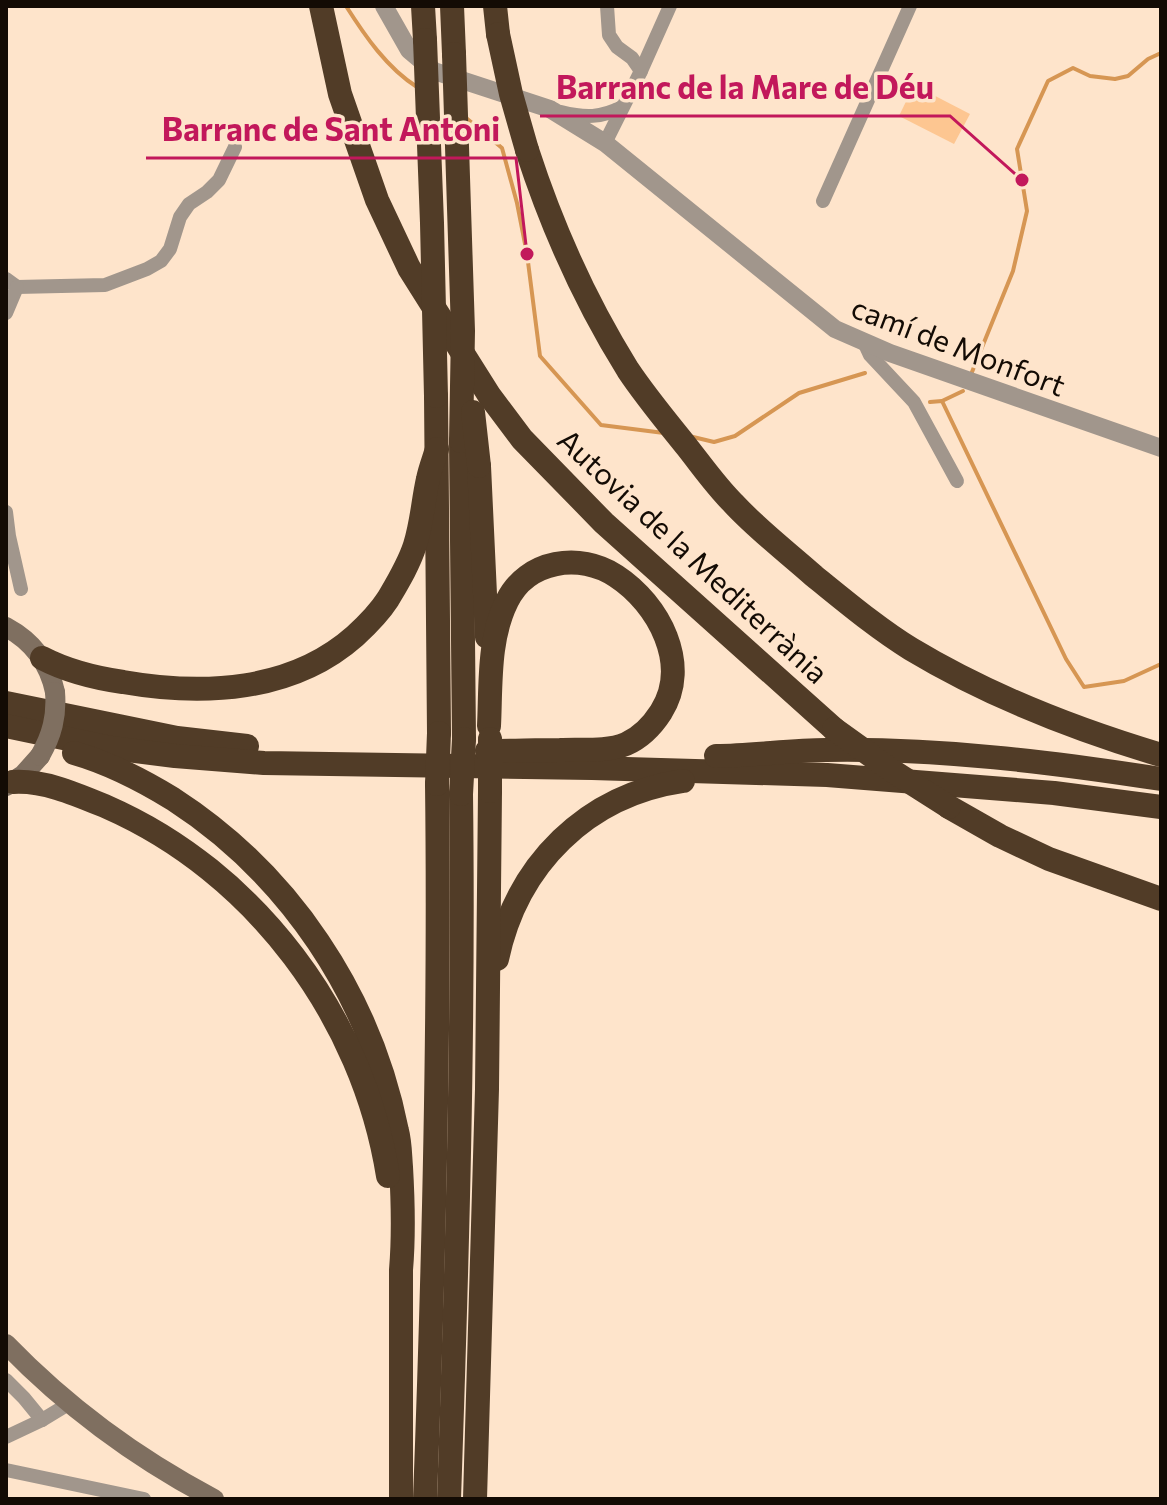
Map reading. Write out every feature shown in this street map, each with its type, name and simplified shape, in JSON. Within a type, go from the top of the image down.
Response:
[{"type":"highway","name":"Autovia de la Mediterrània","points":[[321,6],[340,94],[394,240],[489,395],[522,439],[604,523],[834,729],[894,772],[1000,836],[1049,859],[1161,899]]},
{"type":"highway","points":[[423,6],[436,396],[439,733],[436,1098],[425,1499]]},
{"type":"highway","points":[[452,6],[463,331],[461,441],[479,739],[490,791],[489,996],[475,1499]]},
{"type":"highway","points":[[495,6],[511,94],[527,150],[565,252],[595,313],[629,371],[733,503],[859,612],[909,648],[1027,708],[1112,741],[1161,755]]},
{"type":"highway","points":[[463,331],[479,466],[484,551],[479,739]]},
{"type":"highway","points":[[42,658],[88,675],[175,688],[259,684],[317,663],[342,648],[367,626],[386,603],[399,580],[414,548],[437,449]]},
{"type":"highway","points":[[6,703],[177,738],[265,748],[344,752],[479,739],[599,749],[623,746],[637,739],[651,727],[664,708],[672,690],[674,668],[671,649],[661,626],[640,596],[618,577],[578,562],[537,569],[521,580],[508,598],[498,621],[479,739],[461,794],[461,1041],[449,1499]]},
{"type":"highway","points":[[6,726],[111,748],[264,763],[827,775],[1009,789],[1161,807]]},
{"type":"highway","points":[[6,735],[86,756],[145,783],[194,812],[222,833],[282,892],[317,938],[349,991],[389,1095],[398,1134],[404,1234],[401,1270],[401,1499]]},
{"type":"highway","points":[[479,739],[555,758],[735,756],[826,750],[904,751],[1032,762],[1161,779]]},
{"type":"highway","points":[[489,996],[500,942],[524,886],[548,853],[580,822],[636,792],[660,784],[764,772]]},
{"type":"highway","points":[[10,784],[30,781],[91,800],[141,824],[169,840],[230,887],[276,934],[303,968],[348,1044],[371,1104],[386,1163],[401,1270]]},
{"type":"main road","points":[[6,627],[26,640],[42,658],[55,692],[55,719],[47,745],[32,766],[10,784]]},
{"type":"main road","points":[[6,1344],[70,1403],[133,1450],[214,1499]]},
{"type":"street","name":"camí de Monfort","points":[[384,6],[409,50],[434,71],[550,109],[605,143],[835,329],[890,353],[1161,448]]},
{"type":"street","points":[[607,6],[609,35],[641,71]]},
{"type":"street","points":[[605,143],[670,6]]},
{"type":"street","points":[[823,201],[910,6]]},
{"type":"street","points":[[550,109],[577,116],[606,116],[623,107]]},
{"type":"street","points":[[6,313],[12,283],[105,285],[161,261],[170,249],[180,217],[189,204],[219,180],[235,147]]},
{"type":"street","points":[[864,342],[870,355],[914,402],[957,481]]},
{"type":"street","points":[[6,512],[21,589]]},
{"type":"street","points":[[6,1380],[42,1420]]},
{"type":"street","points":[[6,1437],[70,1403]]},
{"type":"street","points":[[6,1470],[144,1499]]},
{"type":"shaded area","points":[[914,85],[970,114],[954,144],[899,116]]},
{"type":"waterway","points":[[346,6],[386,61],[417,87]]},
{"type":"waterway","points":[[972,372],[1013,271],[1027,211],[1017,149],[1048,81],[1073,68],[1090,76],[1115,79],[1128,76],[1148,59],[1161,53]]},
{"type":"waterway","points":[[465,117],[502,148],[527,254],[540,356],[601,425],[664,433]]},
{"type":"waterway","points":[[689,436],[714,442],[735,436],[799,393],[865,373]]},
{"type":"waterway","points":[[942,401],[963,391]]},
{"type":"waterway","points":[[930,402],[942,401],[1066,659],[1084,687],[1124,681],[1161,664]]},
{"type":"place","name":"Barranc de la Mare de Déu","points":[[1022,180]]},
{"type":"place","name":"Barranc de Sant Antoni","points":[[527,254]]}]
